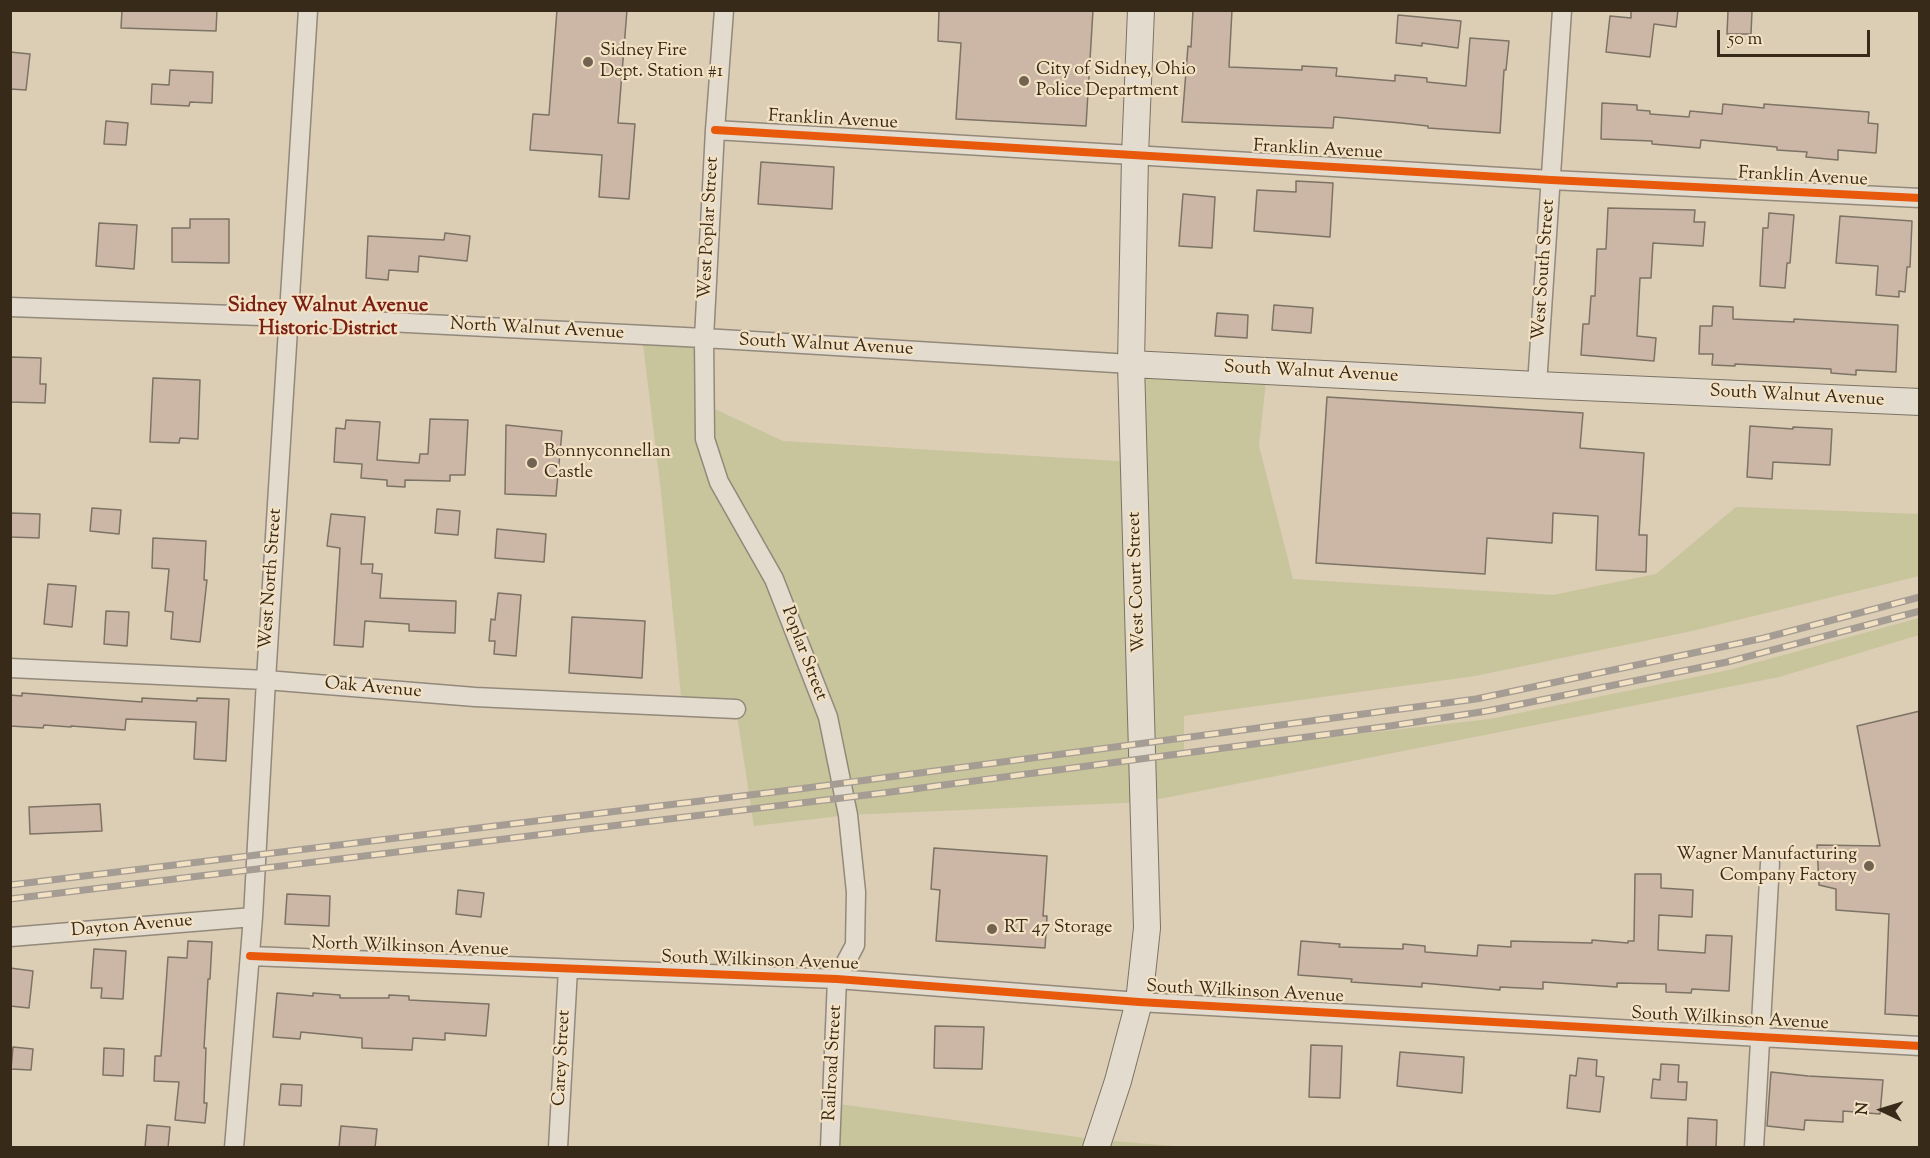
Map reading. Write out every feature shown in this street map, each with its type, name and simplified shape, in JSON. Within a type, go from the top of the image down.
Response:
[{"type":"main road","name":"West Court Street","points":[[1096,1148],[1118,1081],[1139,1002],[1147,928],[1131,364],[1135,155],[1141,10]]},
{"type":"main road","name":"South Walnut Avenue","points":[[1131,364],[1920,402]]},
{"type":"street","name":"West North Street","points":[[234,1148],[253,917],[308,10]]},
{"type":"street","name":"West Poplar Street","points":[[704,338],[724,10]]},
{"type":"street","name":"West South Street","points":[[1537,385],[1562,10]]},
{"type":"street","name":"Franklin Avenue","points":[[715,130],[1551,180],[1920,198]]},
{"type":"street","name":"North Walnut Avenue","points":[[10,307],[289,317],[704,338]]},
{"type":"street","name":"South Walnut Avenue","points":[[704,338],[1131,364]]},
{"type":"street","name":"Poplar Street","points":[[704,338],[705,439],[719,482],[774,579],[828,717],[846,804],[856,892],[855,945],[837,979]]},
{"type":"street","name":"Oak Avenue","points":[[10,668],[266,680],[476,697],[736,709]]},
{"type":"street","points":[[1754,1148],[1770,863]]},
{"type":"street","name":"Dayton Avenue","points":[[10,937],[253,917]]},
{"type":"street","name":"North Wilkinson Avenue","points":[[250,956],[568,969]]},
{"type":"street","name":"South Wilkinson Avenue","points":[[568,969],[837,979],[1139,1002],[1920,1046]]},
{"type":"street","name":"Carey Street","points":[[558,1148],[568,969]]},
{"type":"street","name":"Railroad Street","points":[[830,1148],[837,979]]},
{"type":"shaded area","points":[[642,336],[704,338],[704,404],[783,441],[1134,462],[1131,364],[1267,371],[1259,446],[1293,579],[1553,595],[1656,574],[1736,507],[1919,514],[1919,576],[1692,631],[1475,676],[1184,716],[1184,754],[1490,719],[1729,670],[1919,618],[1919,635],[1779,677],[1144,802],[848,815],[754,826],[736,709],[682,706],[661,491]]},
{"type":"shaded area","points":[[832,1103],[1099,1140],[1187,1147],[830,1148]]},
{"type":"building","points":[[122,10],[217,10],[216,31],[121,28]]},
{"type":"building","name":"Sidney Fire Dept. Station #1","points":[[557,10],[627,10],[618,123],[635,124],[629,199],[599,197],[602,155],[530,150],[533,114],[549,115]]},
{"type":"building","name":"City of Sidney, Ohio Police Department","points":[[939,10],[1093,10],[1086,126],[956,119],[961,43],[938,41]]},
{"type":"building","points":[[1193,10],[1232,10],[1229,67],[1302,70],[1302,66],[1337,68],[1336,76],[1395,81],[1395,75],[1427,78],[1427,82],[1466,86],[1470,38],[1509,41],[1506,70],[1504,70],[1500,133],[1428,128],[1428,126],[1334,117],[1333,128],[1182,122]]},
{"type":"building","points":[[1631,10],[1678,10],[1676,27],[1654,24],[1650,57],[1606,52],[1610,16],[1631,18]]},
{"type":"building","points":[[1728,11],[1752,11],[1751,34],[1727,34]]},
{"type":"building","points":[[1398,15],[1461,21],[1458,48],[1422,43],[1422,46],[1396,43]]},
{"type":"building","points":[[10,52],[30,54],[26,90],[10,89]]},
{"type":"building","points":[[170,70],[213,72],[212,103],[190,102],[189,106],[151,104],[152,84],[169,85]]},
{"type":"building","points":[[1602,103],[1637,105],[1637,110],[1650,111],[1650,114],[1689,117],[1690,111],[1722,114],[1723,104],[1764,108],[1764,104],[1869,112],[1868,123],[1878,124],[1876,153],[1838,150],[1838,160],[1806,157],[1807,152],[1777,150],[1777,147],[1701,140],[1700,148],[1652,144],[1652,141],[1601,139]]},
{"type":"building","points":[[106,121],[128,123],[126,145],[104,144]]},
{"type":"building","points":[[761,162],[834,167],[832,209],[758,204]]},
{"type":"building","points":[[1296,181],[1333,183],[1330,237],[1254,231],[1257,190],[1296,192]]},
{"type":"building","points":[[1183,194],[1215,197],[1212,248],[1179,246]]},
{"type":"building","points":[[1608,208],[1695,210],[1694,222],[1705,222],[1703,246],[1653,243],[1651,278],[1640,278],[1637,336],[1656,338],[1654,361],[1581,355],[1583,324],[1589,324],[1591,296],[1595,296],[1597,249],[1606,249]]},
{"type":"building","points":[[1769,213],[1794,215],[1790,263],[1787,263],[1785,288],[1760,286],[1763,228],[1768,228]]},
{"type":"building","points":[[1840,216],[1912,221],[1910,267],[1907,267],[1905,292],[1899,291],[1899,297],[1876,295],[1878,266],[1836,263]]},
{"type":"building","points":[[190,219],[229,219],[229,263],[172,262],[172,228],[190,228]]},
{"type":"building","points":[[99,223],[137,225],[134,269],[96,266]]},
{"type":"building","points":[[445,233],[470,236],[467,261],[419,256],[418,272],[389,270],[388,280],[366,278],[368,236],[444,240]]},
{"type":"building","points":[[1274,305],[1313,308],[1311,333],[1272,330]]},
{"type":"building","points":[[1713,306],[1733,307],[1733,319],[1794,322],[1794,319],[1898,325],[1896,372],[1856,370],[1856,375],[1831,373],[1831,369],[1712,365],[1713,354],[1699,354],[1700,326],[1712,326]]},
{"type":"building","points":[[1217,313],[1248,315],[1247,338],[1215,336]]},
{"type":"building","points":[[10,357],[41,358],[40,384],[46,384],[45,403],[10,402]]},
{"type":"building","points":[[153,378],[200,380],[198,439],[180,438],[179,443],[150,442]]},
{"type":"building","points":[[1327,397],[1583,413],[1580,448],[1644,453],[1639,535],[1647,535],[1646,572],[1596,570],[1598,516],[1553,513],[1552,543],[1487,538],[1485,574],[1316,563]]},
{"type":"building","points":[[430,419],[468,420],[465,475],[450,475],[450,481],[405,480],[405,487],[387,486],[387,480],[361,478],[362,464],[334,462],[336,428],[345,429],[346,420],[380,422],[377,460],[419,463],[420,454],[428,454]]},
{"type":"building","name":"Bonnyconnellan Castle","points":[[506,425],[562,431],[556,496],[505,494]]},
{"type":"building","points":[[1750,426],[1832,429],[1830,465],[1773,462],[1772,479],[1747,477]]},
{"type":"building","points":[[92,508],[121,510],[119,534],[90,531]]},
{"type":"building","points":[[437,509],[460,511],[458,535],[435,533]]},
{"type":"building","points":[[10,513],[40,514],[39,538],[10,537]]},
{"type":"building","points":[[331,514],[365,517],[361,564],[373,564],[372,573],[382,574],[380,598],[456,601],[455,633],[409,631],[409,624],[365,621],[363,647],[334,645],[340,548],[327,546]]},
{"type":"building","points":[[497,529],[546,534],[544,562],[495,558]]},
{"type":"building","points":[[153,538],[206,541],[204,580],[207,580],[200,642],[171,639],[173,612],[165,611],[169,569],[152,568]]},
{"type":"building","points":[[48,584],[76,586],[72,627],[44,624]]},
{"type":"building","points":[[498,593],[521,595],[516,656],[494,654],[495,641],[489,641],[491,619],[495,620]]},
{"type":"building","points":[[106,611],[129,612],[127,646],[104,644]]},
{"type":"building","points":[[572,617],[645,621],[642,678],[569,673]]},
{"type":"building","points":[[22,693],[142,702],[142,698],[197,701],[197,698],[229,699],[226,761],[194,759],[196,722],[126,719],[125,730],[44,725],[43,728],[10,726],[10,695],[22,696]]},
{"type":"building","name":"Wagner Manufacturing Company Factory","points":[[1920,711],[1920,1016],[1885,1014],[1889,914],[1836,910],[1836,889],[1819,885],[1817,845],[1880,846],[1857,726]]},
{"type":"building","points":[[100,804],[102,831],[30,834],[29,807]]},
{"type":"building","points":[[934,848],[1047,856],[1043,916],[1047,916],[1045,948],[936,941],[940,890],[931,889]]},
{"type":"building","points":[[1635,874],[1661,874],[1661,888],[1693,890],[1692,917],[1659,915],[1658,950],[1705,953],[1706,935],[1732,936],[1729,991],[1692,989],[1691,993],[1666,992],[1666,984],[1617,983],[1617,987],[1543,982],[1543,989],[1500,987],[1500,990],[1422,983],[1422,987],[1351,982],[1352,979],[1298,975],[1301,941],[1340,944],[1339,947],[1403,949],[1403,944],[1425,946],[1425,952],[1477,956],[1478,945],[1511,947],[1511,941],[1592,943],[1592,940],[1628,943],[1628,941],[1634,941]]},
{"type":"building","points":[[458,890],[484,893],[481,917],[456,914]]},
{"type":"building","points":[[287,894],[330,896],[329,926],[285,924]]},
{"type":"building","points":[[188,941],[212,942],[204,1048],[206,1048],[204,1103],[207,1103],[205,1123],[175,1120],[179,1082],[154,1081],[155,1056],[161,1056],[168,957],[187,958]]},
{"type":"building","points":[[94,949],[126,951],[123,999],[101,998],[102,988],[91,988]]},
{"type":"building","points":[[10,968],[33,971],[29,1008],[10,1006]]},
{"type":"building","points":[[277,993],[313,996],[313,993],[340,995],[340,998],[409,996],[409,1000],[489,1004],[486,1036],[445,1033],[445,1040],[413,1038],[412,1050],[362,1048],[362,1038],[301,1032],[300,1039],[273,1037]]},
{"type":"building","points":[[935,1026],[984,1027],[982,1069],[934,1068]]},
{"type":"building","points":[[1311,1045],[1342,1046],[1340,1098],[1309,1097]]},
{"type":"building","points":[[13,1047],[33,1049],[31,1070],[11,1069]]},
{"type":"building","points":[[104,1048],[124,1049],[123,1076],[103,1075]]},
{"type":"building","points":[[1400,1052],[1464,1057],[1462,1093],[1397,1086]]},
{"type":"building","points":[[1578,1058],[1597,1060],[1596,1076],[1604,1077],[1600,1112],[1567,1108],[1570,1075],[1576,1076]]},
{"type":"building","points":[[1661,1064],[1679,1065],[1678,1082],[1687,1082],[1686,1100],[1651,1098],[1653,1079],[1660,1080]]},
{"type":"building","points":[[1771,1072],[1883,1080],[1880,1114],[1843,1111],[1843,1122],[1805,1120],[1804,1130],[1767,1126]]},
{"type":"building","points":[[281,1084],[302,1085],[301,1106],[279,1105]]},
{"type":"building","points":[[1688,1118],[1717,1120],[1716,1148],[1687,1148]]},
{"type":"building","points":[[147,1125],[170,1127],[168,1148],[145,1148]]},
{"type":"building","points":[[341,1126],[377,1129],[375,1148],[339,1148]]},
{"type":"railway","points":[[10,885],[799,789],[1476,699],[1764,638],[1920,597]]},
{"type":"railway","points":[[10,899],[883,793],[1390,726],[1487,711],[1727,662],[1920,611]]},
{"type":"cycle path","points":[[715,130],[1551,180],[1920,198]]},
{"type":"cycle path","points":[[250,956],[837,979],[1139,1002],[1920,1046]]},
{"type":"place","name":"Sidney Fire Dept. Station #1","points":[[588,62]]},
{"type":"place","name":"City of Sidney, Ohio Police Department","points":[[1024,81]]},
{"type":"place","name":"Bonnyconnellan Castle","points":[[532,463]]},
{"type":"place","name":"Wagner Manufacturing Company Factory","points":[[1869,866]]},
{"type":"place","name":"RT 47 Storage","points":[[992,929]]},
{"type":"district","name":"Sidney Walnut Avenue Historic District","points":[[328,320]]}]
